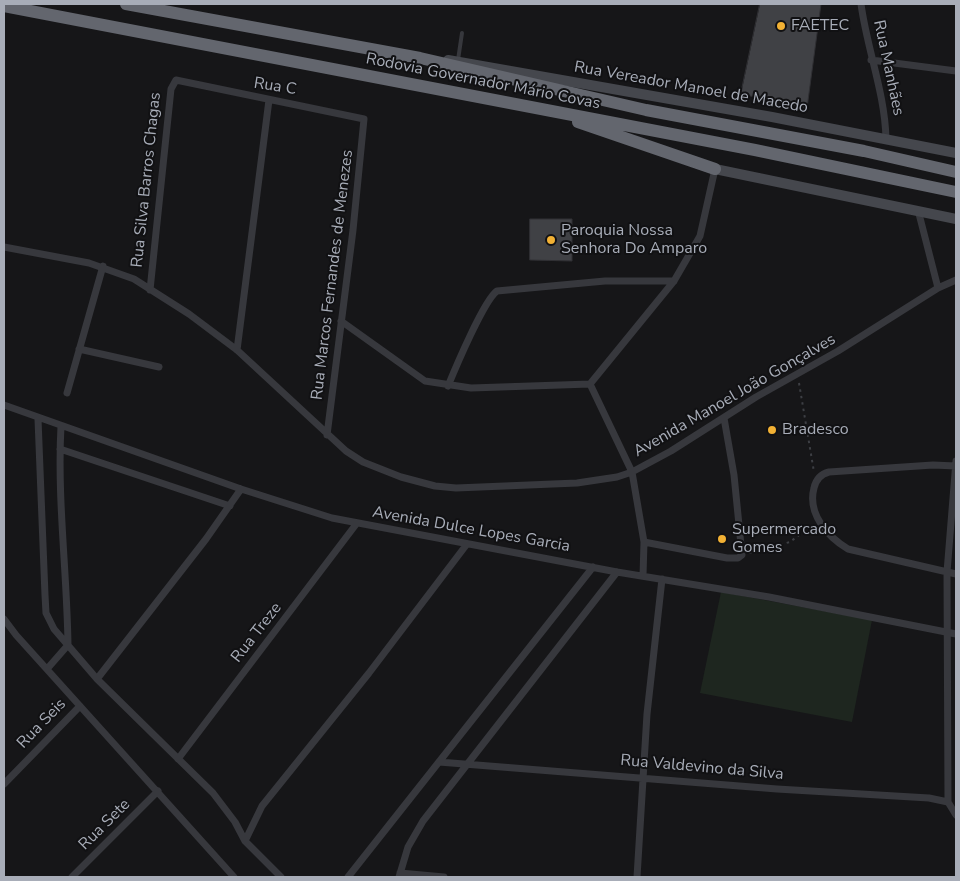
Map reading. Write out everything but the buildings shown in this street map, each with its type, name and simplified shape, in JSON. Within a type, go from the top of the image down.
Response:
[{"type":"highway","name":"Rodovia Governador Mário Covas","points":[[126,4],[420,58],[636,108],[864,151],[956,172]]},
{"type":"highway","name":"Rodovia Governador Mário Covas","points":[[4,6],[764,152],[956,192]]},
{"type":"highway","points":[[548,110],[656,150],[716,169]]},
{"type":"street","name":"Rua Manhães","points":[[861,4],[871,60],[886,120],[886,139]]},
{"type":"street","name":"Rua Vereador Manoel de Macedo","points":[[420,58],[458,60],[956,153]]},
{"type":"street","points":[[871,60],[956,71]]},
{"type":"street","name":"Rua Silva Barros Chagas","points":[[150,290],[171,89],[176,80],[181,80]]},
{"type":"street","name":"Rua C","points":[[181,80],[225,92],[353,115],[364,119]]},
{"type":"street","points":[[237,350],[269,100]]},
{"type":"street","name":"Rua Marcos Fernandes de Menezes","points":[[327,434],[364,119]]},
{"type":"street","points":[[341,321],[418,378],[448,386],[471,388],[590,384],[674,281],[700,236],[716,169],[956,219]]},
{"type":"street","points":[[918,210],[938,288]]},
{"type":"street","points":[[923,228],[936,214]]},
{"type":"street","name":"Avenida Manoel João Gonçalves","points":[[4,247],[103,266],[134,280],[189,314],[237,350],[346,452],[363,462],[401,478],[436,486],[481,488],[577,483],[632,472],[797,375],[938,288],[956,280]]},
{"type":"street","points":[[67,392],[103,266]]},
{"type":"street","points":[[448,386],[492,295],[497,291],[605,281],[674,281]]},
{"type":"street","points":[[79,349],[159,367]]},
{"type":"street","points":[[590,384],[632,472],[644,542],[643,576]]},
{"type":"street","name":"Avenida Dulce Lopes Garcia","points":[[4,405],[38,419],[241,489],[332,518],[617,572],[769,597],[956,634]]},
{"type":"street","points":[[644,542],[727,558],[738,558],[742,555],[734,474],[724,418]]},
{"type":"street","points":[[38,419],[46,613],[49,623],[97,679],[213,793],[235,822],[245,841],[281,877]]},
{"type":"street","points":[[47,668],[68,644],[66,579],[59,488],[61,426]]},
{"type":"street","points":[[60,449],[230,506]]},
{"type":"street","points":[[956,461],[947,572],[948,802],[956,815]]},
{"type":"street","points":[[956,466],[932,465],[836,471],[824,474],[816,482],[813,498],[818,519],[830,536],[848,549],[956,574]]},
{"type":"street","points":[[97,679],[230,506],[241,489]]},
{"type":"street","name":"Rua Treze","points":[[178,759],[357,523]]},
{"type":"street","points":[[245,841],[262,806],[381,659],[467,544]]},
{"type":"street","points":[[348,877],[594,567]]},
{"type":"street","points":[[444,877],[399,875],[414,836],[465,765],[617,572]]},
{"type":"street","points":[[637,877],[642,778],[662,579]]},
{"type":"street","points":[[5,623],[158,791],[233,877]]},
{"type":"street","points":[[948,691],[956,695]]},
{"type":"street","name":"Rua Seis","points":[[4,784],[80,706]]},
{"type":"street","name":"Rua Valdevino da Silva","points":[[439,762],[891,795],[929,798],[948,802]]},
{"type":"street","name":"Rua Sete","points":[[72,877],[158,791]]},
{"type":"lane","points":[[458,60],[462,33]]},
{"type":"path","points":[[797,375],[816,482]]},
{"type":"path","points":[[742,555],[790,542],[818,519]]},
{"type":"shaded area","points":[[721,592],[872,620],[852,722],[700,693]]},
{"type":"place","name":"FAETEC","points":[[781,26]]},
{"type":"place","name":"Paroquia Nossa Senhora Do Amparo","points":[[551,240]]},
{"type":"place","name":"Bradesco","points":[[772,430]]},
{"type":"place","name":"Supermercado Gomes","points":[[722,539]]}]
